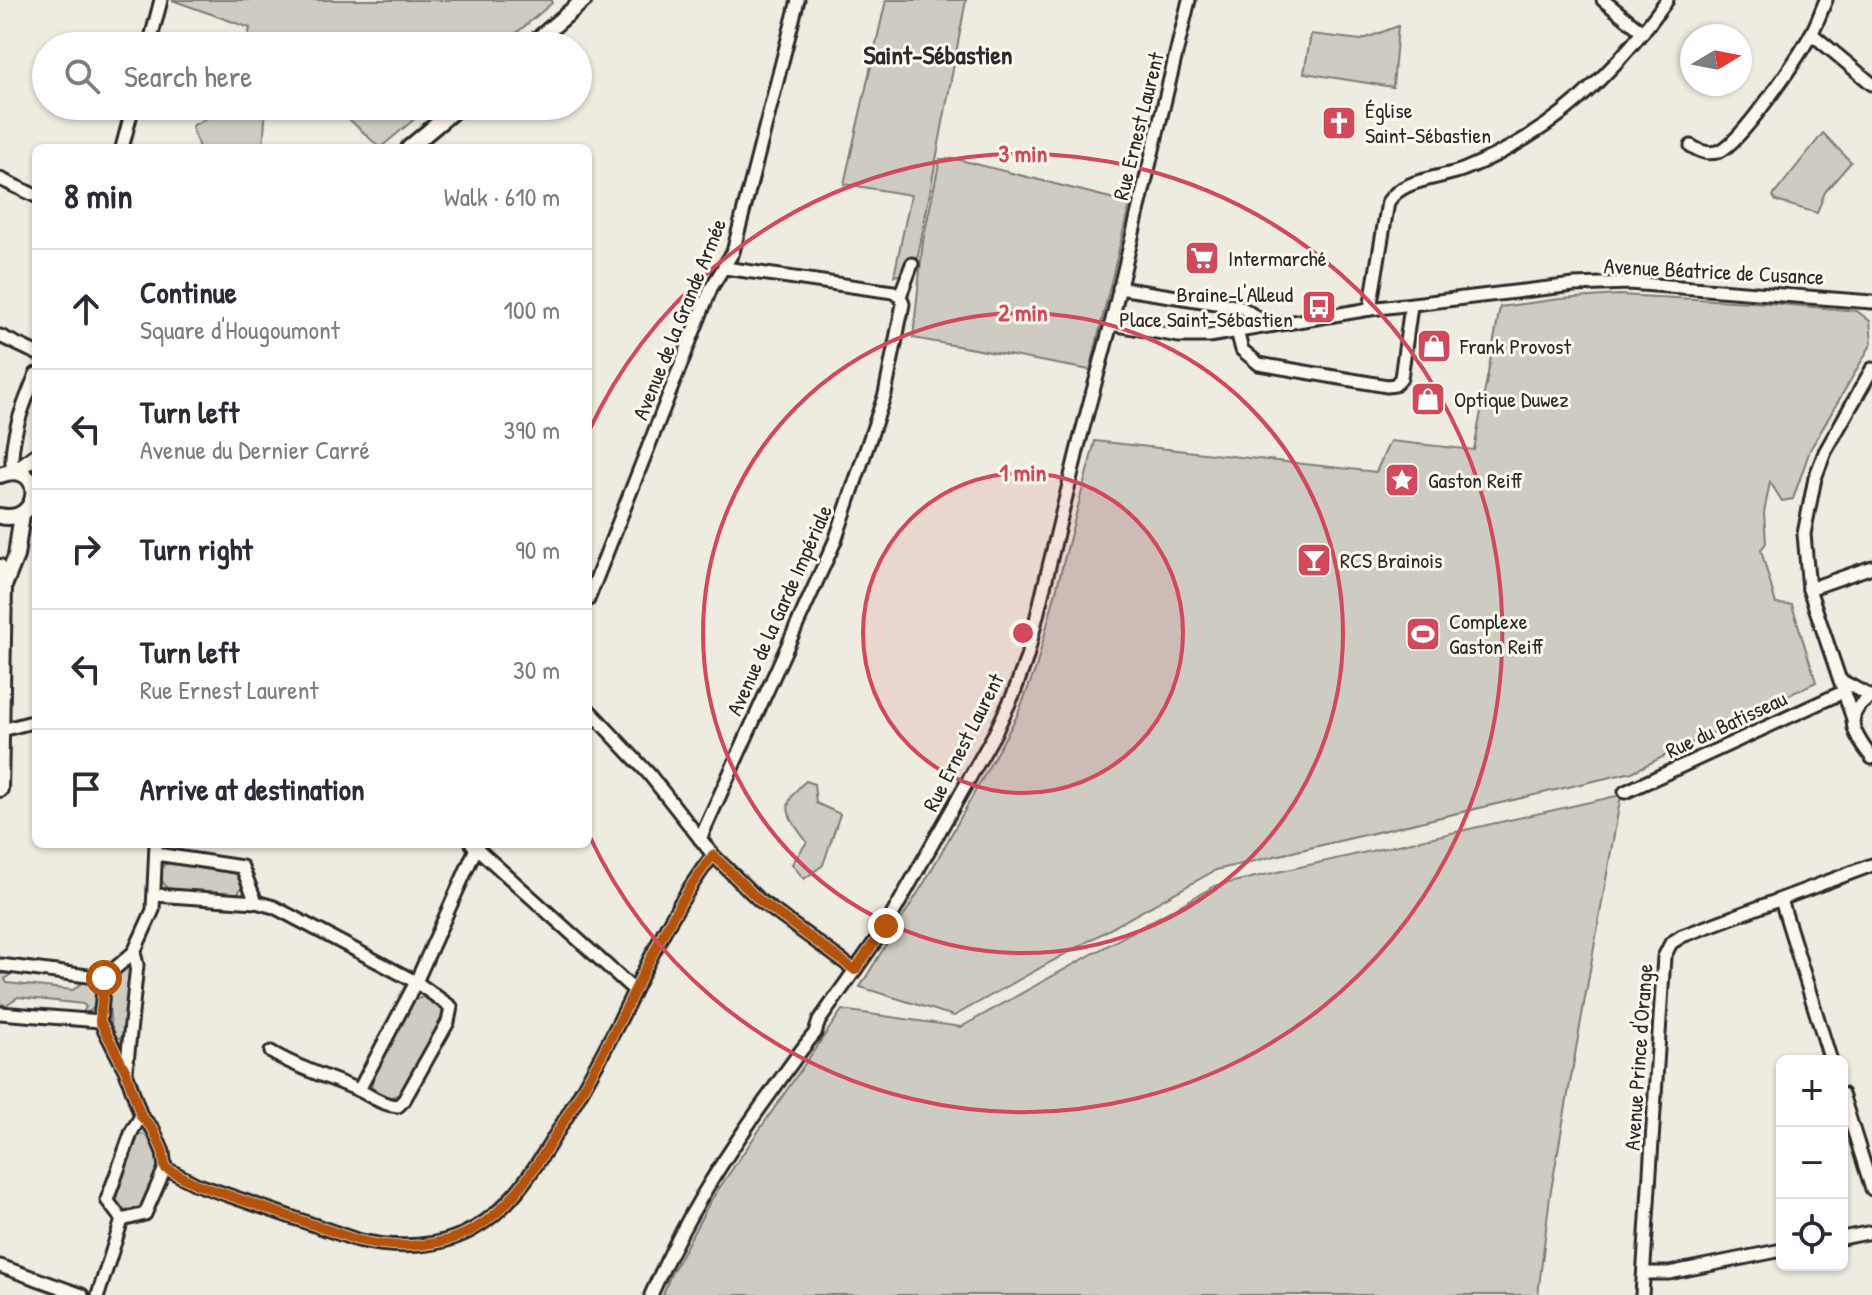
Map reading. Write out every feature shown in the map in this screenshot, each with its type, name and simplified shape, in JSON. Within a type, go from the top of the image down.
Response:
[{"type":"street","points":[[153,32],[161,0]]},
{"type":"street","points":[[546,32],[584,0]]},
{"type":"street","name":"Avenue de la Grande Armée","points":[[592,590],[711,288],[733,252],[798,0]]},
{"type":"street","name":"Rue Ernest Laurent","points":[[651,1295],[671,1249],[703,1190],[815,1033],[819,1021],[886,926],[995,733],[1014,693],[1027,657],[1189,0]]},
{"type":"street","points":[[1603,0],[1643,32]]},
{"type":"street","points":[[1370,309],[1388,202],[1392,196],[1411,184],[1464,169],[1501,153],[1549,124],[1621,57],[1667,0]]},
{"type":"street","points":[[1691,146],[1711,154],[1723,150],[1752,121],[1812,34],[1826,0]]},
{"type":"street","points":[[1812,34],[1872,84]]},
{"type":"street","points":[[123,144],[129,120]]},
{"type":"street","points":[[414,144],[442,120]]},
{"type":"street","points":[[0,179],[32,194]]},
{"type":"street","name":"Avenue de la Garde Impériale","points":[[700,839],[835,541],[885,394],[903,304],[900,296],[912,264]]},
{"type":"street","points":[[725,268],[893,292],[900,296]]},
{"type":"street","name":"Avenue Béatrice de Cusance","points":[[1111,324],[1179,336],[1237,331],[1370,309],[1574,285],[1629,283],[1872,302]]},
{"type":"street","points":[[1119,288],[1241,307],[1268,325]]},
{"type":"street","points":[[1237,331],[1242,350],[1259,364],[1395,385],[1401,378],[1411,306]]},
{"type":"street","points":[[0,336],[32,351]]},
{"type":"street","points":[[1872,369],[1836,429],[1815,478],[1804,534],[1809,589],[1853,719],[1854,733],[1872,758]]},
{"type":"street","points":[[9,472],[19,415],[32,384]]},
{"type":"street","points":[[9,472],[32,458]]},
{"type":"street","points":[[9,472],[25,474],[32,483]]},
{"type":"street","points":[[0,516],[13,517],[29,509]]},
{"type":"street","points":[[4,586],[29,509]]},
{"type":"street","points":[[0,567],[4,586],[0,789]]},
{"type":"street","points":[[1809,589],[1872,567]]},
{"type":"street","points":[[1842,686],[1872,697]]},
{"type":"street","name":"Rue du Batisseau","points":[[1625,792],[1842,686]]},
{"type":"street","points":[[1853,719],[1864,702],[1872,697]]},
{"type":"street","points":[[592,713],[649,774],[713,855],[759,900],[855,970]]},
{"type":"street","points":[[1,726],[32,722]]},
{"type":"street","points":[[359,1090],[416,982],[475,848]]},
{"type":"street","points":[[479,848],[634,990]]},
{"type":"street","points":[[122,1220],[145,1214],[165,1168],[163,1152],[153,1129],[141,1116],[126,1072],[100,1021],[104,978],[134,952],[153,910],[156,849],[242,867],[256,902]]},
{"type":"street","points":[[165,1168],[196,1184],[357,1240],[396,1246],[437,1243],[475,1228],[515,1196],[565,1120],[673,917],[713,855]]},
{"type":"street","name":"Avenue Prince d'Orange","points":[[1642,1295],[1664,957],[1671,943],[1682,936],[1872,865]]},
{"type":"street","points":[[155,895],[256,902],[296,917],[416,982],[451,1007],[448,1022],[398,1106],[386,1105],[359,1090],[289,1063],[271,1052]]},
{"type":"street","points":[[1781,900],[1829,1055]]},
{"type":"street","points":[[126,1072],[137,965],[134,952]]},
{"type":"street","points":[[0,965],[104,978]]},
{"type":"street","points":[[0,1013],[100,1021]]},
{"type":"street","points":[[1848,1113],[1872,1189]]},
{"type":"street","points":[[122,1220],[107,1200],[132,1131],[141,1116]]},
{"type":"street","points":[[98,1295],[122,1220]]},
{"type":"street","points":[[1848,1237],[1872,1232]]},
{"type":"street","points":[[1644,1273],[1669,1273],[1776,1251]]},
{"type":"street","points":[[0,1266],[82,1295]]},
{"type":"shaded area","points":[[172,0],[552,0],[518,32],[249,32],[250,28]]},
{"type":"shaded area","points":[[886,0],[966,0],[915,272],[894,276],[911,195],[844,184]]},
{"type":"shaded area","points":[[1398,26],[1393,87],[1304,73],[1311,34],[1361,40]]},
{"type":"shaded area","points":[[203,120],[265,120],[263,144],[198,144],[192,126]]},
{"type":"shaded area","points":[[350,120],[413,120],[385,144],[376,144]]},
{"type":"shaded area","points":[[1823,133],[1851,162],[1825,192],[1817,213],[1776,201],[1773,196]]},
{"type":"shaded area","points":[[940,159],[956,159],[1130,203],[1090,370],[913,338],[923,241]]},
{"type":"shaded area","name":"Complexe Gaston Reiff","points":[[1619,295],[1857,311],[1870,321],[1872,343],[1810,450],[1793,499],[1782,501],[1770,482],[1764,513],[1766,543],[1761,550],[1776,604],[1792,605],[1816,682],[1632,772],[1216,870],[954,1016],[860,987],[927,878],[1017,716],[1036,668],[1095,441],[1376,472],[1390,441],[1474,450],[1500,307]]},
{"type":"shaded area","points":[[806,781],[814,784],[816,803],[840,814],[823,865],[804,879],[792,864],[807,842],[788,811],[791,797]]},
{"type":"shaded area","points":[[1621,795],[1550,1196],[1538,1295],[663,1295],[711,1200],[842,1010],[961,1027],[1215,886]]},
{"type":"shaded area","points":[[175,862],[233,869],[242,878],[243,885],[238,893],[229,895],[167,888],[158,875],[160,866]]},
{"type":"shaded area","points":[[129,965],[132,969],[123,1037],[116,1039],[110,1020],[110,998],[115,978]]},
{"type":"shaded area","points":[[12,973],[5,979],[7,983],[73,990],[84,981],[97,992],[96,1003],[90,1011],[82,1014],[86,1007],[83,1004],[18,997],[6,1005],[0,1004],[0,974]]},
{"type":"shaded area","points":[[423,997],[443,1007],[443,1017],[403,1093],[386,1099],[372,1088],[371,1080],[414,1000]]},
{"type":"shaded area","points":[[143,1134],[150,1138],[161,1164],[141,1209],[133,1213],[118,1208],[117,1191],[133,1144],[137,1136]]},
{"type":"place","name":"Église Saint-Sébastien","points":[[1339,123]]},
{"type":"place","name":"Intermarché","points":[[1202,258]]},
{"type":"place","name":"Braine-l'Alleud Place Saint-Sébastien","points":[[1319,307]]},
{"type":"place","name":"Frank Provost","points":[[1434,346]]},
{"type":"place","name":"Optique Duwez","points":[[1428,399]]},
{"type":"place","name":"Gaston Reiff","points":[[1402,480]]},
{"type":"place","name":"RCS Brainois","points":[[1314,560]]},
{"type":"place","name":"Complexe Gaston Reiff","points":[[1423,634]]},
{"type":"district","name":"Saint-Sébastien","points":[[938,55]]},
{"type":"route","points":[[104,978],[100,1021],[126,1072],[141,1116],[153,1129],[163,1152],[165,1168],[196,1184],[357,1240],[380,1245],[419,1245],[437,1243],[475,1228],[515,1196],[565,1120],[665,930],[696,877],[713,855],[759,900],[855,970],[886,926]]}]
